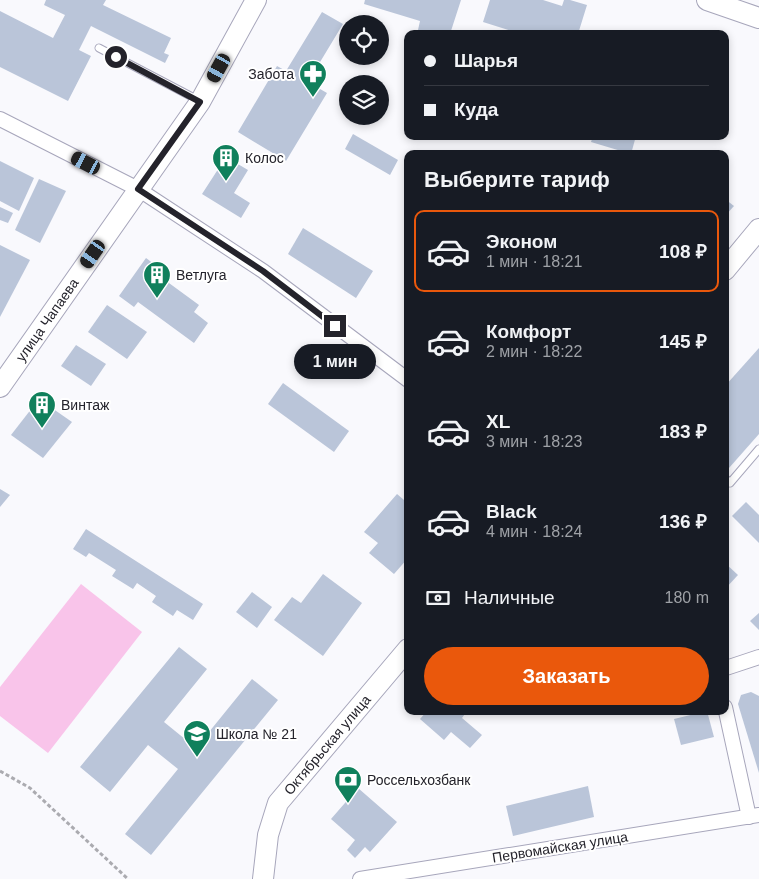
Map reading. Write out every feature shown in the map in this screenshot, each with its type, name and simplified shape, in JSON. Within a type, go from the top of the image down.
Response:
[{"type":"street","name":"улица Чапаева","points":[[0,387],[200,102],[256,0]]},
{"type":"street","points":[[707,0],[759,18]]},
{"type":"street","points":[[0,119],[138,189],[263,271],[404,377]]},
{"type":"street","points":[[729,265],[759,229]]},
{"type":"street","name":"Октябрьская улица","points":[[263,879],[268,836],[278,803],[404,655]]},
{"type":"street","points":[[729,669],[759,657]]},
{"type":"street","points":[[727,715],[754,816]]},
{"type":"street","name":"Первомайская улица","points":[[360,879],[754,816]]},
{"type":"lane","points":[[99,48],[200,102]]},
{"type":"lane","points":[[729,481],[759,449]]},
{"type":"path","points":[[0,771],[30,788],[128,879]]},
{"type":"shaded area","points":[[81,584],[142,632],[48,753],[0,716],[0,687]]},
{"type":"building","points":[[46,0],[106,0],[103,5],[171,38],[164,53],[169,55],[165,63],[91,26],[79,50],[91,56],[68,101],[0,67],[0,11],[53,38],[65,15],[44,5]]},
{"type":"building","points":[[365,0],[461,0],[451,30],[418,30],[420,21],[364,4]]},
{"type":"building","points":[[490,0],[543,0],[562,6],[564,0],[570,0],[587,5],[579,30],[508,30],[483,22]]},
{"type":"building","points":[[322,12],[339,22],[339,31],[308,82],[327,93],[286,161],[238,132],[277,66],[286,71]]},
{"type":"building","points":[[353,134],[398,160],[390,175],[345,149]]},
{"type":"building","points":[[592,140],[635,140],[632,150],[618,150],[591,142]]},
{"type":"building","name":"Колос","points":[[226,157],[248,170],[234,193],[250,203],[241,218],[202,194]]},
{"type":"building","points":[[0,161],[34,178],[19,211],[0,201]]},
{"type":"building","points":[[39,179],[66,191],[40,243],[15,230]]},
{"type":"building","points":[[729,202],[734,206],[729,212]]},
{"type":"building","points":[[0,207],[13,213],[8,223],[0,220]]},
{"type":"building","points":[[303,228],[373,271],[356,298],[288,254]]},
{"type":"building","points":[[0,245],[30,260],[0,317]]},
{"type":"building","name":"Ветлуга","points":[[146,258],[162,270],[158,275],[199,305],[194,312],[208,323],[194,343],[138,302],[134,307],[119,296]]},
{"type":"building","points":[[107,305],[147,332],[127,359],[88,332]]},
{"type":"building","points":[[76,345],[106,364],[91,386],[61,366]]},
{"type":"building","points":[[759,348],[759,434],[729,468],[729,382]]},
{"type":"building","points":[[283,383],[349,431],[334,452],[268,404]]},
{"type":"building","name":"Винтаж","points":[[39,399],[72,422],[43,458],[11,435]]},
{"type":"building","points":[[0,489],[10,495],[0,507]]},
{"type":"building","points":[[397,494],[404,500],[404,563],[394,574],[369,553],[378,543],[364,532]]},
{"type":"building","points":[[746,502],[759,515],[759,543],[732,516]]},
{"type":"building","points":[[86,529],[203,604],[193,620],[177,610],[173,616],[152,602],[156,596],[137,583],[133,589],[112,576],[116,570],[89,553],[86,557],[73,549]]},
{"type":"building","points":[[729,567],[738,575],[729,585]]},
{"type":"building","points":[[323,574],[362,603],[323,656],[274,620],[292,597],[301,603]]},
{"type":"building","points":[[252,592],[272,607],[257,628],[236,612]]},
{"type":"building","points":[[759,613],[759,630],[750,621]]},
{"type":"building","name":"Школа № 21","points":[[179,647],[207,669],[164,722],[196,748],[252,679],[278,700],[151,855],[125,834],[178,769],[148,745],[110,792],[80,767]]},
{"type":"building","points":[[751,692],[759,696],[759,773],[738,704],[741,695]]},
{"type":"building","points":[[424,715],[464,715],[462,718],[482,735],[470,748],[451,732],[444,740],[420,719]]},
{"type":"building","points":[[690,715],[708,715],[714,737],[681,745],[674,719]]},
{"type":"building","points":[[588,786],[594,817],[513,836],[506,806]]},
{"type":"building","points":[[358,788],[397,822],[370,852],[365,847],[355,858],[347,850],[355,840],[331,819]]},
{"type":"place","name":"Забота","points":[[313,98]]},
{"type":"place","name":"Колос","points":[[226,182]]},
{"type":"place","name":"Ветлуга","points":[[157,299]]},
{"type":"place","name":"Винтаж","points":[[42,429]]},
{"type":"place","name":"Школа № 21","points":[[197,758]]},
{"type":"place","name":"Россельхозбанк","points":[[348,804]]},
{"type":"route","points":[[116,57],[200,102],[138,189],[263,271],[335,326]]}]
